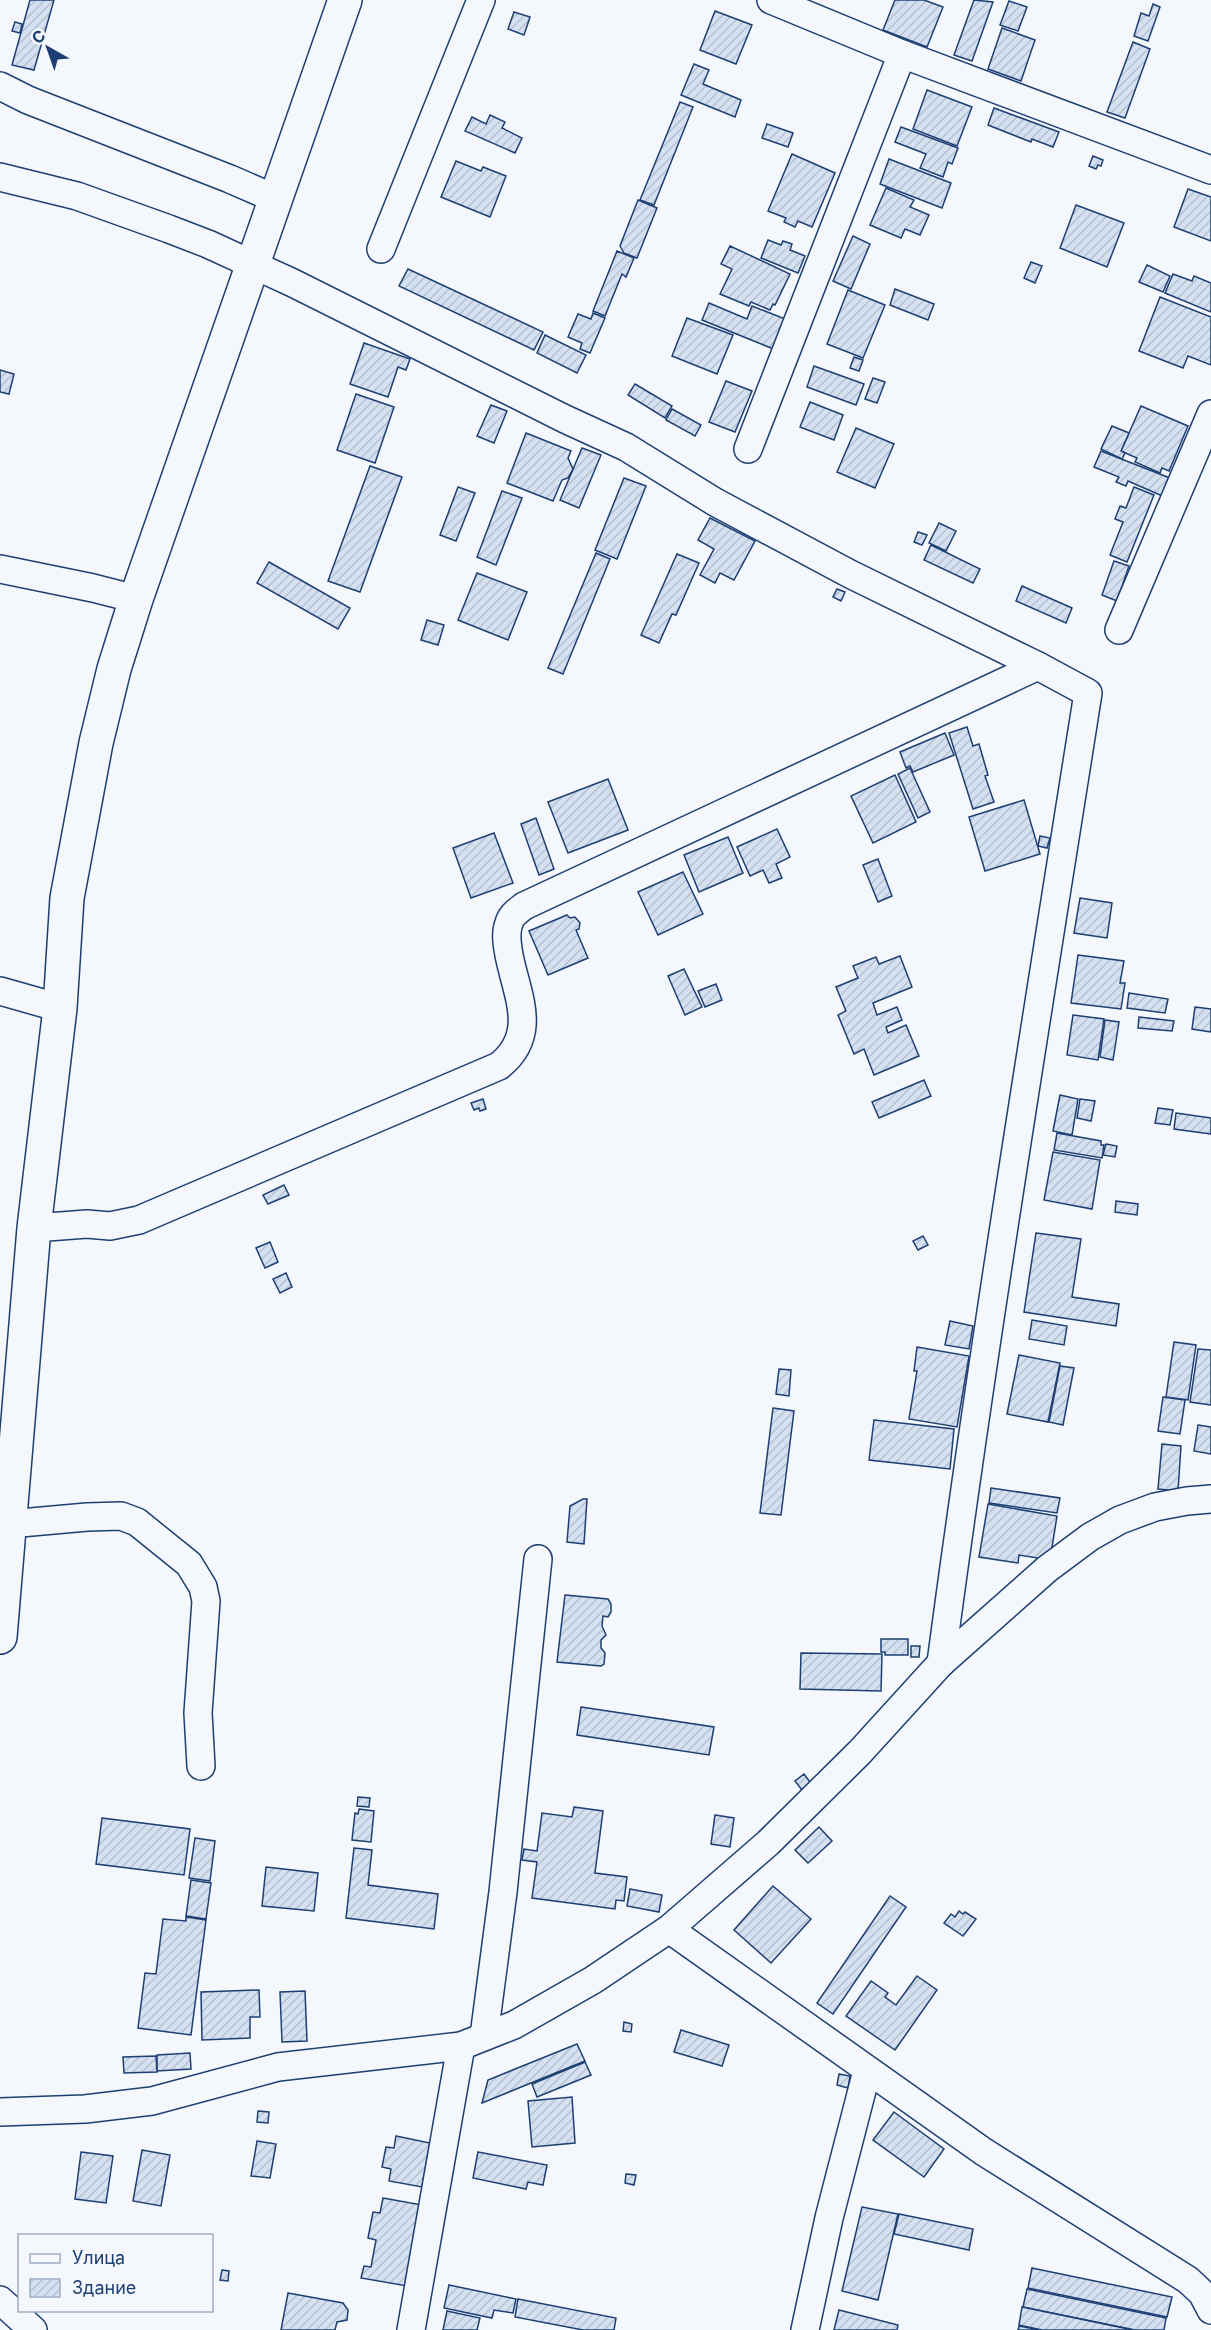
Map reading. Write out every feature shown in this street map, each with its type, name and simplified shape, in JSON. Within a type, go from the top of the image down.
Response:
[{"type":"highway","points":[[0,1637],[9,1524],[10,1404],[60,1008],[68,898],[82,812],[111,680],[136,599],[345,0]]},
{"type":"street","points":[[381,249],[481,0]]},
{"type":"street","points":[[771,0],[902,54],[1211,170]]},
{"type":"street","points":[[748,449],[902,54]]},
{"type":"street","points":[[0,86],[39,105],[208,170],[276,199]]},
{"type":"street","points":[[0,177],[77,196],[208,244],[253,264],[626,447],[715,502],[840,569],[1088,693],[998,1269],[941,1663]]},
{"type":"street","points":[[1119,630],[1211,414]]},
{"type":"street","points":[[0,569],[136,599]]},
{"type":"street","points":[[34,1228],[87,1224],[110,1226],[139,1220],[499,1066],[516,1048],[522,1033],[522,1012],[506,937],[512,918],[524,906],[1038,666]]},
{"type":"street","points":[[0,991],[60,1008]]},
{"type":"street","points":[[0,2112],[112,2107],[152,2101],[278,2067],[472,2041],[514,2025],[584,1986],[669,1929],[768,1843],[835,1777],[941,1663],[1039,1576],[1090,1537],[1120,1520],[1155,1508],[1186,1500],[1211,1499]]},
{"type":"street","points":[[9,1524],[121,1516],[138,1522],[189,1564],[203,1587],[206,1601],[198,1713],[201,1766]]},
{"type":"street","points":[[411,2330],[502,1892],[538,1558]]},
{"type":"street","points":[[669,1929],[984,2152],[1188,2280],[1202,2293],[1211,2310]]},
{"type":"street","points":[[805,2330],[829,2218],[867,2071]]},
{"type":"street","points":[[0,2300],[33,2330]]},
{"type":"building","points":[[30,0],[54,0],[34,70],[12,65]]},
{"type":"building","points":[[895,0],[924,0],[943,7],[927,47],[883,30]]},
{"type":"building","points":[[974,0],[993,2],[972,61],[954,55]]},
{"type":"building","points":[[1009,1],[1027,7],[1018,31],[1000,25]]},
{"type":"building","points":[[1153,4],[1160,7],[1148,41],[1134,36],[1141,13],[1149,16]]},
{"type":"building","points":[[715,11],[752,25],[736,64],[700,50]]},
{"type":"building","points":[[514,12],[530,17],[524,35],[508,29]]},
{"type":"building","points":[[15,22],[22,24],[20,33],[12,31]]},
{"type":"building","points":[[1002,28],[1035,40],[1021,81],[988,69]]},
{"type":"building","points":[[1133,42],[1150,49],[1125,118],[1107,112]]},
{"type":"building","points":[[694,64],[709,70],[703,84],[741,100],[735,117],[681,95]]},
{"type":"building","points":[[927,90],[972,107],[957,146],[913,129]]},
{"type":"building","points":[[680,102],[693,107],[654,205],[640,200]]},
{"type":"building","points":[[994,108],[1059,132],[1053,147],[1032,139],[1031,142],[988,125]]},
{"type":"building","points":[[490,115],[505,122],[502,128],[522,138],[515,153],[465,131],[472,117],[486,124]]},
{"type":"building","points":[[767,124],[793,133],[788,147],[762,138]]},
{"type":"building","points":[[901,127],[958,148],[952,164],[948,162],[943,177],[920,168],[926,154],[895,142]]},
{"type":"building","points":[[792,154],[835,173],[812,227],[798,221],[795,227],[784,222],[786,218],[768,211]]},
{"type":"building","points":[[1093,156],[1103,160],[1101,166],[1098,165],[1096,169],[1089,166]]},
{"type":"building","points":[[889,159],[951,183],[942,208],[880,184]]},
{"type":"building","points":[[456,161],[481,171],[483,167],[506,176],[490,217],[441,197]]},
{"type":"building","points":[[886,188],[914,200],[910,207],[929,215],[920,235],[905,229],[901,238],[870,225]]},
{"type":"building","points":[[1188,189],[1211,197],[1211,241],[1174,227]]},
{"type":"building","points":[[638,200],[657,208],[637,258],[624,253],[620,246]]},
{"type":"building","points":[[1076,205],[1124,223],[1107,267],[1060,248]]},
{"type":"building","points":[[853,236],[870,244],[851,289],[833,281]]},
{"type":"building","points":[[768,240],[781,245],[783,241],[792,244],[790,250],[805,256],[798,273],[761,258]]},
{"type":"building","points":[[730,246],[790,274],[775,305],[773,304],[770,310],[751,302],[749,306],[720,294],[732,269],[721,264]]},
{"type":"building","points":[[617,251],[634,258],[626,277],[622,274],[605,316],[593,311]]},
{"type":"building","points":[[1031,262],[1042,266],[1035,283],[1024,278]]},
{"type":"building","points":[[1147,265],[1170,276],[1163,292],[1139,282]]},
{"type":"building","points":[[408,269],[543,332],[534,350],[399,286]]},
{"type":"building","points":[[1173,274],[1192,281],[1194,276],[1211,283],[1211,312],[1165,293]]},
{"type":"building","points":[[895,289],[934,304],[928,320],[890,305]]},
{"type":"building","points":[[848,290],[885,305],[863,358],[827,344]]},
{"type":"building","points":[[1160,297],[1211,317],[1211,365],[1188,356],[1183,368],[1139,351]]},
{"type":"building","points":[[709,303],[747,319],[752,306],[793,322],[776,350],[702,320]]},
{"type":"building","points":[[593,313],[605,318],[590,353],[580,349],[582,343],[568,337],[578,314],[591,319]]},
{"type":"building","points":[[687,318],[733,335],[717,374],[672,356]]},
{"type":"building","points":[[545,335],[586,355],[577,373],[537,353]]},
{"type":"building","points":[[364,343],[410,359],[406,370],[398,367],[388,397],[350,384]]},
{"type":"building","points":[[854,357],[863,360],[859,371],[850,368]]},
{"type":"building","points":[[814,366],[864,384],[856,405],[807,387]]},
{"type":"building","points":[[0,370],[14,374],[9,394],[0,392]]},
{"type":"building","points":[[873,378],[885,382],[877,403],[865,399]]},
{"type":"building","points":[[726,381],[752,391],[735,432],[709,422]]},
{"type":"building","points":[[635,384],[672,406],[665,418],[628,395]]},
{"type":"building","points":[[356,394],[394,407],[375,463],[337,450]]},
{"type":"building","points":[[810,402],[843,415],[834,440],[800,427]]},
{"type":"building","points":[[491,405],[507,411],[494,443],[477,436]]},
{"type":"building","points":[[1141,406],[1188,426],[1169,471],[1162,468],[1160,473],[1135,462],[1137,458],[1121,451]]},
{"type":"building","points":[[672,409],[701,425],[695,436],[666,420]]},
{"type":"building","points":[[1112,426],[1129,433],[1121,451],[1125,453],[1122,459],[1101,449]]},
{"type":"building","points":[[856,428],[894,444],[875,488],[837,472]]},
{"type":"building","points":[[526,433],[571,451],[568,458],[573,469],[568,478],[562,480],[553,501],[507,483]]},
{"type":"building","points":[[582,448],[601,455],[579,508],[560,500]]},
{"type":"building","points":[[1101,451],[1175,480],[1167,498],[1128,481],[1126,486],[1116,482],[1119,477],[1094,467]]},
{"type":"building","points":[[370,466],[402,477],[360,592],[328,581]]},
{"type":"building","points":[[624,478],[646,486],[617,559],[595,550]]},
{"type":"building","points":[[458,487],[475,493],[456,541],[440,535]]},
{"type":"building","points":[[1134,487],[1154,495],[1127,562],[1110,555],[1123,522],[1115,519],[1120,506],[1126,508]]},
{"type":"building","points":[[502,491],[522,498],[496,565],[477,557]]},
{"type":"building","points":[[710,518],[755,541],[734,580],[720,573],[715,583],[700,575],[714,549],[698,540]]},
{"type":"building","points":[[939,523],[956,531],[946,551],[929,543]]},
{"type":"building","points":[[918,532],[927,535],[922,545],[914,542]]},
{"type":"building","points":[[931,545],[980,569],[973,583],[924,560]]},
{"type":"building","points":[[596,553],[610,559],[563,674],[548,668]]},
{"type":"building","points":[[677,554],[699,563],[676,615],[672,614],[659,643],[641,635]]},
{"type":"building","points":[[1114,561],[1129,566],[1117,601],[1102,595]]},
{"type":"building","points":[[269,562],[350,608],[338,629],[257,583]]},
{"type":"building","points":[[477,573],[527,592],[508,640],[458,620]]},
{"type":"building","points":[[1022,586],[1072,608],[1066,623],[1016,601]]},
{"type":"building","points":[[837,589],[845,592],[841,601],[833,597]]},
{"type":"building","points":[[427,620],[444,625],[438,645],[421,640]]},
{"type":"building","points":[[967,727],[973,746],[979,744],[988,775],[985,776],[994,802],[973,809],[949,733]]},
{"type":"building","points":[[945,733],[954,755],[913,772],[910,766],[906,768],[900,752]]},
{"type":"building","points":[[910,768],[930,812],[918,818],[898,774]]},
{"type":"building","points":[[895,775],[916,822],[873,843],[851,796]]},
{"type":"building","points":[[608,779],[628,830],[568,853],[548,802]]},
{"type":"building","points":[[1024,800],[1040,854],[985,871],[969,817]]},
{"type":"building","points":[[536,818],[554,869],[539,875],[521,824]]},
{"type":"building","points":[[777,829],[790,857],[776,864],[782,878],[769,883],[763,870],[750,876],[737,847]]},
{"type":"building","points":[[494,833],[513,883],[471,898],[453,848]]},
{"type":"building","points":[[1040,836],[1050,838],[1047,848],[1038,846]]},
{"type":"building","points":[[728,837],[743,873],[699,892],[684,855]]},
{"type":"building","points":[[878,859],[892,896],[878,902],[863,865]]},
{"type":"building","points":[[683,872],[703,914],[658,935],[638,892]]},
{"type":"building","points":[[1080,898],[1112,903],[1107,938],[1074,933]]},
{"type":"building","points":[[567,915],[570,918],[575,917],[580,923],[579,929],[576,930],[588,958],[548,975],[529,931]]},
{"type":"building","points":[[1078,955],[1124,961],[1120,983],[1125,983],[1121,1009],[1071,1003]]},
{"type":"building","points":[[900,956],[912,987],[873,1003],[877,1015],[897,1007],[902,1020],[886,1027],[888,1033],[906,1025],[919,1056],[874,1075],[864,1049],[854,1054],[838,1015],[846,1011],[836,987],[858,978],[853,966],[876,957],[879,964]]},
{"type":"building","points":[[684,969],[702,1007],[685,1015],[668,976]]},
{"type":"building","points":[[716,984],[722,1000],[705,1007],[698,991]]},
{"type":"building","points":[[1129,993],[1168,999],[1165,1013],[1127,1008]]},
{"type":"building","points":[[1195,1007],[1211,1009],[1211,1032],[1192,1029]]},
{"type":"building","points":[[1073,1015],[1104,1019],[1098,1060],[1067,1055]]},
{"type":"building","points":[[1139,1017],[1174,1021],[1172,1031],[1138,1028]]},
{"type":"building","points":[[1105,1020],[1119,1022],[1113,1060],[1100,1057]]},
{"type":"building","points":[[924,1080],[931,1096],[879,1118],[872,1102]]},
{"type":"building","points":[[1060,1095],[1078,1099],[1072,1135],[1053,1131]]},
{"type":"building","points":[[483,1099],[486,1109],[474,1110],[471,1103]]},
{"type":"building","points":[[1080,1099],[1095,1101],[1091,1121],[1077,1118]]},
{"type":"building","points":[[1158,1108],[1173,1110],[1170,1125],[1155,1123]]},
{"type":"building","points":[[1176,1113],[1211,1118],[1211,1134],[1174,1129]]},
{"type":"building","points":[[1057,1133],[1101,1141],[1101,1145],[1104,1145],[1102,1158],[1054,1150]]},
{"type":"building","points":[[1106,1144],[1117,1146],[1115,1157],[1103,1155]]},
{"type":"building","points":[[1053,1152],[1100,1160],[1092,1209],[1044,1200]]},
{"type":"building","points":[[284,1185],[289,1195],[268,1204],[263,1195]]},
{"type":"building","points":[[1116,1201],[1138,1204],[1137,1215],[1115,1212]]},
{"type":"building","points":[[1036,1233],[1081,1239],[1072,1297],[1119,1304],[1116,1326],[1024,1312]]},
{"type":"building","points":[[923,1236],[928,1245],[918,1250],[913,1241]]},
{"type":"building","points":[[270,1242],[278,1262],[265,1268],[256,1248]]},
{"type":"building","points":[[286,1273],[292,1287],[280,1293],[273,1279]]},
{"type":"building","points":[[1032,1320],[1067,1326],[1064,1345],[1029,1339]]},
{"type":"building","points":[[950,1321],[973,1326],[969,1349],[945,1345]]},
{"type":"building","points":[[1174,1342],[1196,1345],[1188,1400],[1166,1397]]},
{"type":"building","points":[[917,1347],[969,1356],[957,1427],[909,1419],[917,1371],[914,1371]]},
{"type":"building","points":[[1198,1349],[1211,1350],[1211,1405],[1190,1402]]},
{"type":"building","points":[[1019,1355],[1060,1363],[1048,1422],[1007,1414]]},
{"type":"building","points":[[1060,1366],[1074,1368],[1063,1425],[1049,1422]]},
{"type":"building","points":[[779,1369],[791,1370],[789,1396],[776,1394]]},
{"type":"building","points":[[1163,1397],[1185,1400],[1180,1434],[1158,1431]]},
{"type":"building","points":[[773,1408],[794,1411],[781,1515],[760,1513]]},
{"type":"building","points":[[874,1420],[954,1429],[950,1469],[869,1460]]},
{"type":"building","points":[[1198,1425],[1211,1427],[1211,1454],[1194,1451]]},
{"type":"building","points":[[1162,1444],[1181,1446],[1178,1491],[1158,1489]]},
{"type":"building","points":[[991,1488],[1060,1498],[1057,1513],[989,1503]]},
{"type":"building","points":[[587,1499],[584,1544],[567,1542],[570,1506]]},
{"type":"building","points":[[988,1504],[1057,1516],[1050,1560],[1019,1555],[1018,1563],[979,1557]]},
{"type":"building","points":[[565,1595],[608,1599],[611,1604],[608,1617],[603,1616],[602,1626],[606,1635],[601,1640],[601,1648],[605,1653],[604,1664],[601,1666],[557,1662]]},
{"type":"building","points":[[881,1639],[908,1639],[908,1655],[885,1655],[885,1652],[881,1652]]},
{"type":"building","points":[[911,1646],[920,1646],[919,1657],[911,1657]]},
{"type":"building","points":[[801,1653],[882,1654],[881,1691],[800,1689]]},
{"type":"building","points":[[581,1707],[714,1727],[709,1755],[577,1735]]},
{"type":"building","points":[[804,1774],[810,1782],[802,1790],[795,1781]]},
{"type":"building","points":[[358,1797],[370,1798],[369,1807],[357,1806]]},
{"type":"building","points":[[574,1807],[603,1811],[595,1873],[627,1877],[624,1901],[616,1900],[615,1909],[532,1898],[537,1862],[522,1860],[524,1849],[537,1851],[542,1813],[572,1817]]},
{"type":"building","points":[[359,1809],[374,1811],[371,1842],[352,1840],[355,1813],[358,1814]]},
{"type":"building","points":[[715,1815],[734,1818],[730,1847],[711,1844]]},
{"type":"building","points":[[102,1818],[190,1829],[184,1875],[96,1864]]},
{"type":"building","points":[[819,1827],[832,1841],[808,1863],[795,1850]]},
{"type":"building","points":[[195,1838],[215,1841],[210,1881],[189,1878]]},
{"type":"building","points":[[354,1848],[372,1850],[368,1885],[438,1894],[434,1929],[346,1918]]},
{"type":"building","points":[[266,1867],[318,1873],[314,1911],[262,1906]]},
{"type":"building","points":[[191,1880],[211,1883],[206,1919],[186,1916]]},
{"type":"building","points":[[773,1886],[811,1919],[771,1963],[734,1930]]},
{"type":"building","points":[[630,1889],[662,1895],[659,1912],[627,1906]]},
{"type":"building","points":[[890,1896],[906,1907],[833,2014],[817,2003]]},
{"type":"building","points":[[959,1911],[976,1919],[963,1936],[944,1923],[951,1914],[955,1917]]},
{"type":"building","points":[[186,1917],[206,1920],[191,2035],[138,2028],[145,1973],[156,1974],[163,1919],[186,1921]]},
{"type":"building","points":[[917,1976],[937,1990],[895,2050],[846,2016],[871,1981],[888,1993],[885,1997],[896,2005]]},
{"type":"building","points":[[259,1990],[260,2017],[250,2017],[250,2038],[202,2040],[201,1992]]},
{"type":"building","points":[[305,1991],[307,2041],[282,2042],[280,1992]]},
{"type":"building","points":[[624,2022],[632,2024],[631,2032],[623,2031]]},
{"type":"building","points":[[681,2030],[729,2045],[722,2066],[674,2052]]},
{"type":"building","points":[[577,2044],[585,2061],[482,2103],[488,2080]]},
{"type":"building","points":[[190,2053],[191,2069],[157,2071],[157,2055]]},
{"type":"building","points":[[156,2056],[157,2072],[124,2073],[123,2057]]},
{"type":"building","points":[[585,2062],[591,2075],[537,2097],[532,2084]]},
{"type":"building","points":[[839,2074],[850,2076],[848,2088],[837,2085]]},
{"type":"building","points":[[572,2097],[575,2143],[532,2147],[528,2101]]},
{"type":"building","points":[[258,2111],[269,2112],[268,2123],[257,2122]]},
{"type":"building","points":[[894,2112],[944,2149],[924,2177],[873,2140]]},
{"type":"building","points":[[396,2136],[430,2143],[422,2187],[389,2181],[391,2169],[382,2167],[386,2147],[394,2148]]},
{"type":"building","points":[[257,2141],[276,2144],[270,2178],[251,2176]]},
{"type":"building","points":[[142,2150],[170,2155],[161,2206],[133,2201]]},
{"type":"building","points":[[81,2152],[113,2156],[106,2203],[75,2199]]},
{"type":"building","points":[[478,2152],[547,2165],[543,2185],[528,2182],[526,2189],[473,2178]]},
{"type":"building","points":[[626,2174],[636,2175],[634,2185],[625,2183]]},
{"type":"building","points":[[383,2198],[422,2205],[407,2286],[361,2278],[364,2266],[371,2267],[376,2240],[368,2238],[373,2212],[380,2213]]},
{"type":"building","points":[[862,2207],[898,2214],[878,2300],[842,2291]]},
{"type":"building","points":[[899,2214],[973,2229],[969,2250],[894,2234]]},
{"type":"building","points":[[1032,2268],[1172,2297],[1167,2317],[1028,2288]]},
{"type":"building","points":[[222,2270],[229,2271],[228,2281],[220,2280]]},
{"type":"building","points":[[449,2285],[516,2299],[513,2313],[494,2310],[492,2318],[444,2308]]},
{"type":"building","points":[[1027,2289],[1166,2318],[1164,2330],[1135,2330],[1023,2307]]},
{"type":"building","points":[[288,2293],[343,2303],[348,2310],[347,2320],[337,2322],[335,2330],[281,2330]]},
{"type":"building","points":[[518,2299],[616,2318],[614,2330],[583,2330],[515,2317]]},
{"type":"building","points":[[1022,2307],[1133,2330],[1042,2330],[1019,2325]]},
{"type":"building","points":[[839,2310],[898,2325],[897,2330],[834,2330]]},
{"type":"building","points":[[447,2311],[480,2318],[477,2330],[443,2330]]},
{"type":"building","points":[[1019,2326],[1040,2330],[1018,2330]]}]
